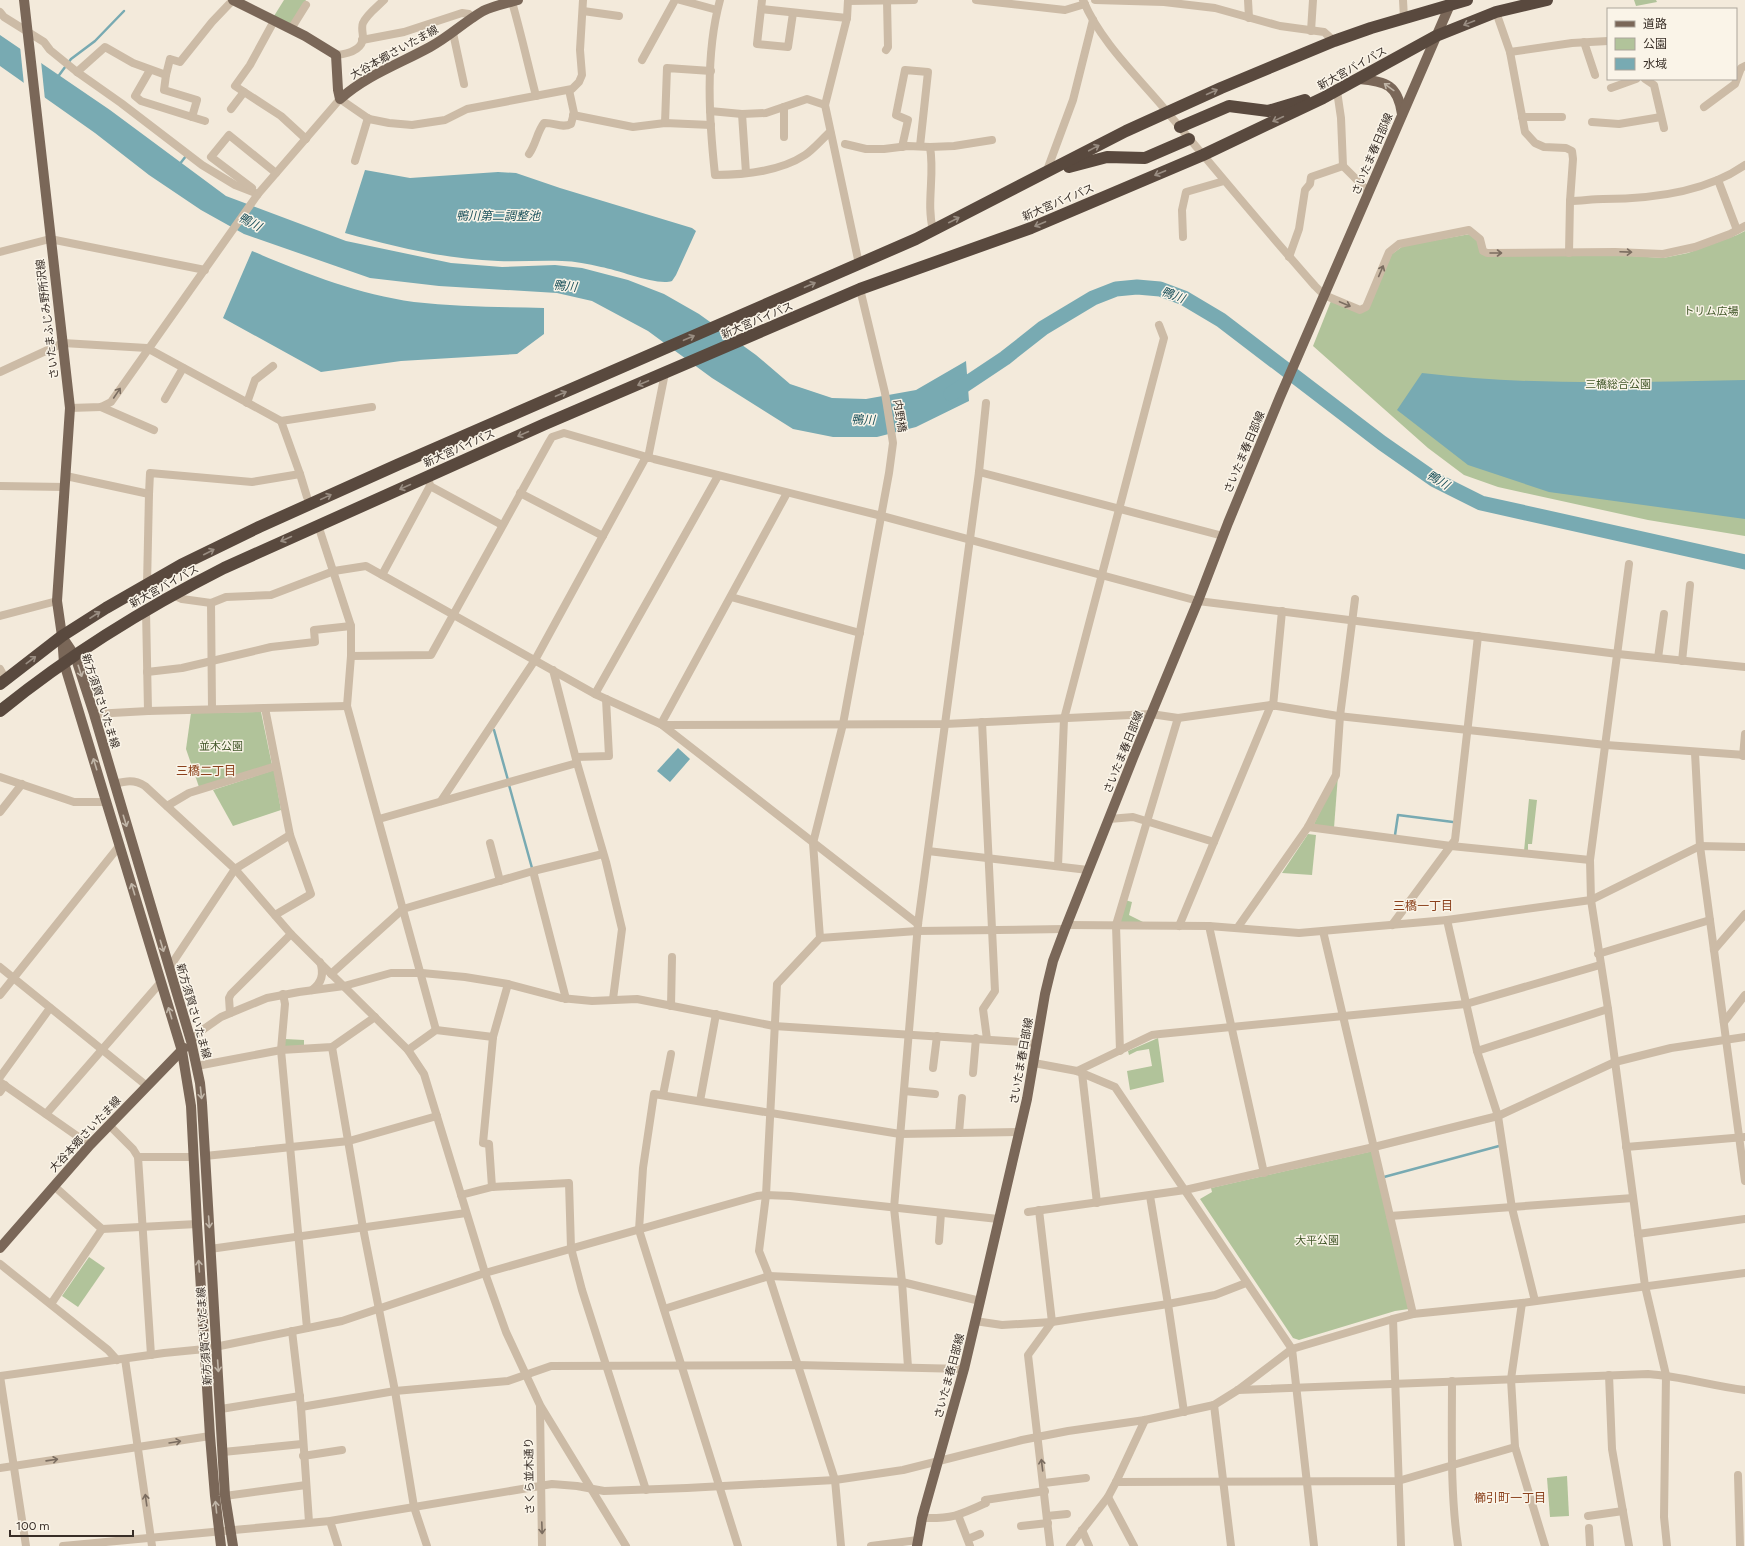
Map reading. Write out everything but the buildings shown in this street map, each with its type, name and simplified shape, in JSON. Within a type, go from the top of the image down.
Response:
[{"type":"highway","name":"新大宮バイパス","points":[[3,682],[62,636],[106,608],[188,562],[266,524],[397,465],[859,264],[933,230],[1126,131],[1167,112],[1334,41],[1450,3],[1467,0]]},
{"type":"highway","name":"新大宮バイパス","points":[[0,711],[64,663],[146,610],[224,568],[318,525],[429,481],[665,373],[860,289],[1031,228],[1203,155],[1336,91],[1436,36],[1496,12],[1547,0]]},
{"type":"highway","points":[[1180,127],[1229,106],[1268,111],[1336,91]]},
{"type":"highway","points":[[1046,173],[1107,157],[1145,158],[1189,139]]},
{"type":"main road","name":"さいたまふじみ野所沢線","points":[[24,0],[70,408],[57,601],[62,636]]},
{"type":"main road","points":[[233,0],[291,29],[336,55]]},
{"type":"main road","name":"大谷本郷さいたま線","points":[[336,55],[338,90],[340,98],[355,86],[373,75],[404,62],[453,33],[484,11],[515,1]]},
{"type":"main road","name":"さいたま春日部線","points":[[918,1543],[922,1518],[964,1369],[980,1301],[1018,1132],[1027,1099],[1045,994],[1054,961],[1088,870],[1198,601],[1222,536],[1280,397],[1450,3]]},
{"type":"main road","points":[[1359,79],[1376,80],[1397,93],[1400,100],[1402,114]]},
{"type":"main road","name":"新方須賀さいたま線","points":[[62,636],[75,656],[94,714],[191,1041],[197,1066],[202,1103],[225,1496],[229,1530],[233,1546]]},
{"type":"main road","name":"新方須賀さいたま線","points":[[62,636],[64,663],[182,1050],[190,1100],[196,1224],[210,1436],[218,1531],[221,1546]]},
{"type":"main road","name":"大谷本郷さいたま線","points":[[0,1248],[90,1145],[191,1041]]},
{"type":"street","points":[[192,117],[197,100],[164,90],[170,59],[180,62],[212,22],[233,0]]},
{"type":"street","points":[[336,55],[358,48],[362,40],[362,24],[369,14],[384,0]]},
{"type":"street","points":[[70,408],[101,406],[111,402],[147,348],[205,270],[257,195],[340,98],[368,118],[389,123],[412,125],[445,120],[467,109],[570,90],[579,82],[582,74],[580,50],[583,0]]},
{"type":"street","points":[[642,60],[675,0]]},
{"type":"street","points":[[680,0],[718,10]]},
{"type":"street","points":[[720,0],[712,48],[711,71],[710,111],[715,175],[746,173],[778,168],[806,155],[830,132]]},
{"type":"street","points":[[762,0],[757,44],[788,47],[793,13]]},
{"type":"street","points":[[859,264],[825,105],[847,18],[848,1],[914,0]]},
{"type":"street","points":[[976,0],[1065,10],[1084,2],[1091,16],[1114,48],[1289,257],[1324,295],[1360,310],[1366,307],[1389,252],[1398,244],[1469,230],[1480,238],[1483,251],[1487,253],[1663,254],[1695,247],[1745,226]]},
{"type":"street","points":[[1046,173],[1073,100],[1091,16],[1096,0],[1164,2],[1215,8],[1280,26],[1324,32],[1334,41]]},
{"type":"street","points":[[1248,0],[1249,18]]},
{"type":"street","points":[[1312,31],[1313,0]]},
{"type":"street","points":[[1403,0],[1404,18]]},
{"type":"street","points":[[515,1],[524,52],[536,96]]},
{"type":"street","points":[[886,50],[888,47],[887,1]]},
{"type":"street","points":[[291,29],[306,5]]},
{"type":"street","points":[[761,10],[847,18]]},
{"type":"street","points":[[0,12],[28,33],[44,42],[50,50],[77,72],[121,103],[202,165],[235,186],[257,195]]},
{"type":"street","points":[[583,12],[619,16]]},
{"type":"street","points":[[1496,12],[1510,52],[1525,132],[1534,143],[1544,147],[1566,148],[1572,151],[1573,159],[1570,201],[1569,253]]},
{"type":"street","points":[[362,40],[404,32],[462,14],[469,14],[474,18]]},
{"type":"street","points":[[274,21],[250,65],[235,86],[281,116],[306,139]]},
{"type":"street","points":[[453,33],[464,84]]},
{"type":"street","points":[[1510,52],[1584,42],[1607,41]]},
{"type":"street","points":[[1584,42],[1595,75]]},
{"type":"street","points":[[77,72],[105,47],[133,63],[150,70],[166,74]]},
{"type":"street","points":[[1737,79],[1741,68],[1745,66]]},
{"type":"street","points":[[665,123],[667,68],[711,71]]},
{"type":"street","points":[[150,70],[135,96],[140,101],[205,121]]},
{"type":"street","points":[[902,147],[908,120],[896,116],[905,70],[928,72],[920,146]]},
{"type":"street","points":[[1611,88],[1633,80]]},
{"type":"street","points":[[1646,80],[1654,85],[1664,128]]},
{"type":"street","points":[[1704,107],[1735,84],[1736,80]]},
{"type":"street","points":[[529,154],[535,146],[541,127],[544,123],[567,126],[571,124],[573,115],[570,90]]},
{"type":"street","points":[[1336,91],[1341,118],[1343,166],[1369,192]]},
{"type":"street","points":[[231,109],[244,92]]},
{"type":"street","points":[[710,111],[742,114],[766,113],[806,99],[825,105]]},
{"type":"street","points":[[784,107],[784,137]]},
{"type":"street","points":[[742,114],[746,173]]},
{"type":"street","points":[[573,115],[633,127],[665,123],[711,125]]},
{"type":"street","points":[[1522,117],[1562,117]]},
{"type":"street","points":[[1592,122],[1619,124],[1661,117]]},
{"type":"street","points":[[355,161],[368,118]]},
{"type":"street","points":[[257,195],[211,157],[229,135],[276,173]]},
{"type":"street","points":[[845,144],[866,149],[884,149],[920,146],[930,147],[992,140]]},
{"type":"street","points":[[930,147],[933,162],[930,216],[933,230]]},
{"type":"street","points":[[1570,201],[1587,202],[1602,199],[1624,200],[1656,196],[1701,187],[1734,173],[1745,165]]},
{"type":"street","points":[[1289,257],[1299,229],[1305,190],[1310,184],[1311,177],[1343,166]]},
{"type":"street","points":[[1718,180],[1737,230]]},
{"type":"street","points":[[1183,237],[1182,210],[1186,192],[1224,181]]},
{"type":"street","points":[[0,252],[50,239],[205,270]]},
{"type":"street","name":"内野橋","points":[[820,938],[813,843],[843,724],[890,473],[893,443],[885,393],[860,289]]},
{"type":"street","points":[[1058,866],[1064,718],[1164,338],[1159,325]]},
{"type":"street","points":[[0,372],[63,342],[147,348],[281,421],[372,407]]},
{"type":"street","points":[[247,403],[255,380],[273,366]]},
{"type":"street","points":[[165,400],[183,368]]},
{"type":"street","points":[[441,801],[534,660],[647,458],[665,373]]},
{"type":"street","points":[[908,1368],[902,1282],[894,1208],[918,928],[986,403]]},
{"type":"street","points":[[101,406],[154,430]]},
{"type":"street","points":[[281,421],[307,497]]},
{"type":"street","points":[[351,656],[431,655],[549,442],[552,437],[564,433],[647,458],[882,516],[1198,601],[1618,654],[1745,667]]},
{"type":"street","points":[[978,472],[1222,536]]},
{"type":"street","points":[[147,585],[150,473],[252,482],[300,474]]},
{"type":"street","points":[[596,694],[718,476]]},
{"type":"street","points":[[0,486],[66,481],[149,494]]},
{"type":"street","points":[[382,575],[429,481],[502,525]]},
{"type":"street","points":[[520,492],[602,536]]},
{"type":"street","points":[[661,724],[787,493]]},
{"type":"street","points":[[318,525],[351,626],[351,656],[347,706],[422,973],[436,1030]]},
{"type":"street","points":[[1629,564],[1590,860],[1591,900],[1598,954],[1608,1009],[1645,1286],[1666,1375],[1664,1517],[1667,1546]]},
{"type":"street","points":[[173,595],[182,599],[211,603],[226,597],[271,595],[334,571],[366,566],[596,694],[661,724],[813,843],[918,928]]},
{"type":"street","points":[[1682,661],[1690,584]]},
{"type":"street","points":[[730,597],[860,633]]},
{"type":"street","points":[[1238,927],[1308,827],[1336,775],[1340,716],[1355,599]]},
{"type":"street","points":[[0,616],[57,601]]},
{"type":"street","points":[[211,603],[212,709]]},
{"type":"street","points":[[146,610],[148,711]]},
{"type":"street","points":[[1179,926],[1272,705],[1282,611]]},
{"type":"street","points":[[1658,658],[1664,614]]},
{"type":"street","points":[[147,672],[182,668],[271,647],[315,642],[314,630],[351,626]]},
{"type":"street","points":[[1392,925],[1455,840],[1478,636]]},
{"type":"street","points":[[0,668],[3,682]]},
{"type":"street","points":[[553,670],[622,929],[613,999]]},
{"type":"street","points":[[379,819],[577,760],[609,756],[606,699]]},
{"type":"street","points":[[661,724],[945,724],[1151,714],[1178,718],[1272,705],[1340,716],[1606,745],[1695,753],[1744,756],[1745,734]]},
{"type":"street","points":[[94,714],[148,711],[347,706]]},
{"type":"street","points":[[265,708],[290,835],[311,894],[276,915]]},
{"type":"street","points":[[1120,1051],[1116,925],[1178,718]]},
{"type":"street","points":[[982,722],[995,991],[983,1009],[987,1038]]},
{"type":"street","points":[[1695,753],[1700,846],[1726,1039],[1742,1137],[1745,1181]]},
{"type":"street","points":[[167,806],[189,793],[276,766]]},
{"type":"street","points":[[0,777],[74,802],[107,802]]},
{"type":"street","points":[[114,784],[130,780],[138,782],[167,806],[235,869],[292,934],[408,1050],[424,1074],[484,1273],[506,1332],[525,1376],[540,1405],[626,1546]]},
{"type":"street","points":[[0,812],[22,784]]},
{"type":"street","points":[[1109,819],[1133,817],[1214,842]]},
{"type":"street","points":[[1308,827],[1451,846],[1590,860]]},
{"type":"street","points":[[169,968],[235,869],[290,835]]},
{"type":"street","points":[[490,843],[500,881]]},
{"type":"street","points":[[0,995],[120,846]]},
{"type":"street","points":[[841,1546],[835,1480],[759,1251],[766,1195],[777,984],[820,938],[918,928],[991,930],[1116,925],[1238,927],[1299,933],[1447,920],[1591,900],[1700,846],[1745,847]]},
{"type":"street","points":[[928,851],[1088,870]]},
{"type":"street","points":[[331,974],[403,909],[533,871],[603,854]]},
{"type":"street","points":[[533,871],[566,999]]},
{"type":"street","points":[[1714,950],[1745,914]]},
{"type":"street","points":[[1447,920],[1477,1051],[1498,1116],[1512,1208],[1535,1301]]},
{"type":"street","points":[[1598,954],[1710,920]]},
{"type":"street","points":[[1209,926],[1264,1173]]},
{"type":"street","points":[[1322,931],[1413,1314]]},
{"type":"street","points":[[230,1013],[229,998],[231,994],[292,934]]},
{"type":"street","points":[[671,1006],[672,957]]},
{"type":"street","points":[[311,990],[320,983],[322,979],[320,962]]},
{"type":"street","points":[[1079,1072],[1152,1035],[1466,1004],[1600,965]]},
{"type":"street","points":[[0,967],[147,1086]]},
{"type":"street","points":[[191,1041],[210,1024],[230,1013],[267,998],[283,994],[344,986],[391,973],[422,973],[465,977],[508,984],[566,999],[637,999],[774,1026],[909,1035],[987,1038],[1037,1043]]},
{"type":"street","points":[[46,1114],[101,1049],[161,982]]},
{"type":"street","points":[[492,1187],[489,1144],[483,1143],[493,1038],[508,984]]},
{"type":"street","points":[[283,994],[285,1004],[281,1050],[307,1328]]},
{"type":"street","points":[[1724,1022],[1745,995]]},
{"type":"street","points":[[0,1077],[50,1008]]},
{"type":"street","points":[[1477,1051],[1608,1009]]},
{"type":"street","points":[[700,1101],[716,1014]]},
{"type":"street","points":[[197,1066],[281,1050],[332,1047],[375,1016]]},
{"type":"street","points":[[408,1050],[436,1030],[493,1038]]},
{"type":"street","points":[[933,1068],[937,1036]]},
{"type":"street","points":[[1028,1212],[1185,1190],[1374,1147],[1498,1116],[1615,1062],[1671,1048],[1745,1037]]},
{"type":"street","points":[[973,1073],[976,1038]]},
{"type":"street","points":[[332,1047],[363,1228],[395,1391],[414,1507],[426,1546]]},
{"type":"street","points":[[663,1095],[672,1054]]},
{"type":"street","points":[[1034,1063],[1079,1072],[1115,1087],[1292,1349],[1295,1388],[1314,1546]]},
{"type":"street","points":[[1079,1072],[1097,1203]]},
{"type":"street","points":[[2,1086],[46,1114],[90,1145]]},
{"type":"street","points":[[904,1091],[935,1094]]},
{"type":"street","points":[[738,1546],[639,1230],[643,1168],[654,1094],[900,1134],[1018,1132]]},
{"type":"street","points":[[959,1133],[962,1098]]},
{"type":"street","points":[[205,1156],[349,1140],[437,1116]]},
{"type":"street","points":[[109,1125],[133,1149],[138,1157],[151,1355]]},
{"type":"street","points":[[1626,1147],[1742,1137]]},
{"type":"street","points":[[138,1157],[193,1157]]},
{"type":"street","points":[[461,1195],[492,1187],[569,1183],[571,1248],[582,1290],[607,1364],[646,1490]]},
{"type":"street","points":[[54,1186],[102,1229],[196,1224]]},
{"type":"street","points":[[26,1546],[0,1376],[205,1349],[342,1321],[484,1273],[748,1198],[766,1195],[998,1218]]},
{"type":"street","points":[[1150,1196],[1184,1412]]},
{"type":"street","points":[[1390,1216],[1633,1198]]},
{"type":"street","points":[[1039,1210],[1052,1322],[1028,1356],[1045,1487],[1050,1546]]},
{"type":"street","points":[[210,1249],[466,1213]]},
{"type":"street","points":[[939,1240],[941,1213]]},
{"type":"street","points":[[1638,1234],[1745,1219]]},
{"type":"street","points":[[51,1304],[102,1229]]},
{"type":"street","points":[[0,1264],[108,1350],[116,1360]]},
{"type":"street","points":[[67,1546],[152,1542],[218,1531],[330,1521],[552,1484],[577,1486],[604,1491],[646,1490],[835,1480],[903,1470],[1038,1437],[1068,1431],[1145,1420],[1214,1405],[1238,1390],[1292,1349],[1413,1314],[1535,1301],[1745,1273]]},
{"type":"street","points":[[664,1309],[768,1276],[902,1282],[980,1301]]},
{"type":"street","points":[[975,1321],[1002,1325],[1052,1322],[1215,1296],[1246,1282]]},
{"type":"street","points":[[1522,1302],[1511,1379],[1515,1447],[1545,1546]]},
{"type":"street","points":[[1393,1319],[1401,1546]]},
{"type":"street","points":[[292,1331],[301,1407],[302,1444],[309,1522]]},
{"type":"street","points":[[125,1359],[152,1542]]},
{"type":"street","points":[[301,1407],[395,1391],[508,1381],[551,1366],[607,1364],[681,1366],[797,1365],[964,1369]]},
{"type":"street","points":[[1238,1390],[1609,1375],[1666,1375],[1722,1387],[1745,1390]]},
{"type":"street","points":[[1609,1375],[1612,1449],[1629,1546]]},
{"type":"street","points":[[1452,1381],[1452,1466],[1455,1524],[1458,1546]]},
{"type":"street","points":[[221,1409],[300,1396]]},
{"type":"street","name":"さくら並木通り","points":[[540,1405],[542,1546]]},
{"type":"street","points":[[1214,1405],[1231,1546]]},
{"type":"street","points":[[1070,1546],[1108,1497],[1145,1420]]},
{"type":"street","points":[[0,1468],[210,1436]]},
{"type":"street","points":[[223,1452],[302,1444]]},
{"type":"street","points":[[1116,1482],[1398,1481],[1515,1447]]},
{"type":"street","points":[[303,1456],[342,1450]]},
{"type":"street","points":[[1738,1475],[1740,1546]]},
{"type":"street","points":[[922,1518],[943,1519],[986,1504],[986,1500],[1086,1478]]},
{"type":"street","points":[[225,1496],[306,1485]]},
{"type":"street","points":[[1108,1497],[1134,1546]]},
{"type":"street","points":[[1588,1516],[1623,1511]]},
{"type":"street","points":[[1021,1526],[1067,1514]]},
{"type":"street","points":[[958,1515],[969,1542],[980,1534]]},
{"type":"street","points":[[330,1521],[338,1546]]},
{"type":"street","points":[[1589,1528],[1590,1546]]},
{"type":"street","points":[[1082,1530],[1090,1546]]},
{"type":"street","points":[[871,1546],[918,1543]]},
{"type":"green space","points":[[284,0],[306,0],[290,25],[274,16]]},
{"type":"green space","points":[[1634,0],[1656,0],[1657,2],[1636,6]]},
{"type":"green space","name":"三橋総合公園","points":[[1745,231],[1745,536],[1648,520],[1498,487],[1464,475],[1428,448],[1313,346],[1331,301],[1359,312],[1392,254],[1403,246],[1470,234],[1477,240],[1483,255],[1632,256],[1663,258],[1688,253]]},
{"type":"green space","name":"並木公園","points":[[261,712],[272,765],[199,787],[186,749],[191,713]]},
{"type":"green space","name":"並木公園","points":[[274,770],[281,810],[233,826],[213,790]]},
{"type":"green space","points":[[1338,775],[1334,828],[1313,826]]},
{"type":"green space","points":[[1529,799],[1537,800],[1532,844],[1528,844],[1528,851],[1524,851]]},
{"type":"green space","points":[[1308,834],[1316,835],[1312,875],[1282,873]]},
{"type":"green space","points":[[1125,900],[1132,902],[1129,915],[1147,924],[1119,923]]},
{"type":"green space","points":[[1158,1038],[1164,1082],[1130,1090],[1127,1071],[1152,1066],[1149,1049],[1137,1051],[1129,1055],[1128,1051]]},
{"type":"green space","points":[[285,1039],[304,1040],[304,1047],[285,1046]]},
{"type":"green space","name":"大平公園","points":[[1373,1151],[1409,1309],[1395,1311],[1299,1340],[1293,1338],[1200,1199],[1212,1192],[1211,1188]]},
{"type":"green space","points":[[89,1257],[105,1268],[78,1307],[62,1296]]},
{"type":"green space","points":[[1567,1476],[1569,1516],[1550,1517],[1547,1478]]},
{"type":"water","points":[[0,35],[110,110],[226,196],[346,241],[451,263],[502,267],[555,265],[582,268],[628,280],[664,294],[699,314],[756,355],[790,384],[832,398],[866,399],[916,390],[966,361],[969,401],[916,427],[877,437],[833,437],[793,429],[712,378],[648,331],[592,301],[557,293],[439,286],[370,278],[244,234],[201,210],[149,175],[95,133],[0,66]]},
{"type":"water","name":"鴨川第二調整池","points":[[365,170],[410,178],[498,172],[516,173],[692,228],[696,231],[676,275],[672,281],[665,282],[648,280],[577,262],[479,260],[421,252],[345,233]]},
{"type":"water","points":[[252,251],[331,282],[372,294],[414,302],[446,305],[544,308],[544,334],[517,354],[401,361],[321,372],[223,318]]},
{"type":"water","points":[[1422,373],[1502,380],[1583,382],[1745,380],[1745,519],[1549,492],[1468,465],[1397,410]]},
{"type":"water","points":[[678,748],[690,759],[670,782],[657,771]]},
{"type":"pier","points":[[20,46],[41,61],[45,100],[24,85]]},
{"type":"waterway","points":[[57,78],[71,59],[95,41],[124,11]]},
{"type":"waterway","points":[[179,165],[186,156]]},
{"type":"waterway","name":"鴨川","points":[[951,394],[1005,358],[1043,328],[1093,298],[1116,289],[1137,287],[1160,289],[1184,298],[1221,320],[1382,443],[1435,480],[1481,503],[1745,562]]},
{"type":"waterway","points":[[494,730],[508,780]]},
{"type":"waterway","points":[[509,785],[532,868]]},
{"type":"waterway","points":[[1395,835],[1398,815],[1453,822]]},
{"type":"waterway","points":[[1384,1177],[1499,1146]]},
{"type":"district","name":"三橋二丁目","points":[[206,771]]},
{"type":"district","name":"三橋一丁目","points":[[1423,906]]},
{"type":"district","name":"櫛引町一丁目","points":[[1510,1498]]},
{"type":"park label","name":"トリム広場","points":[[1711,311]]}]
